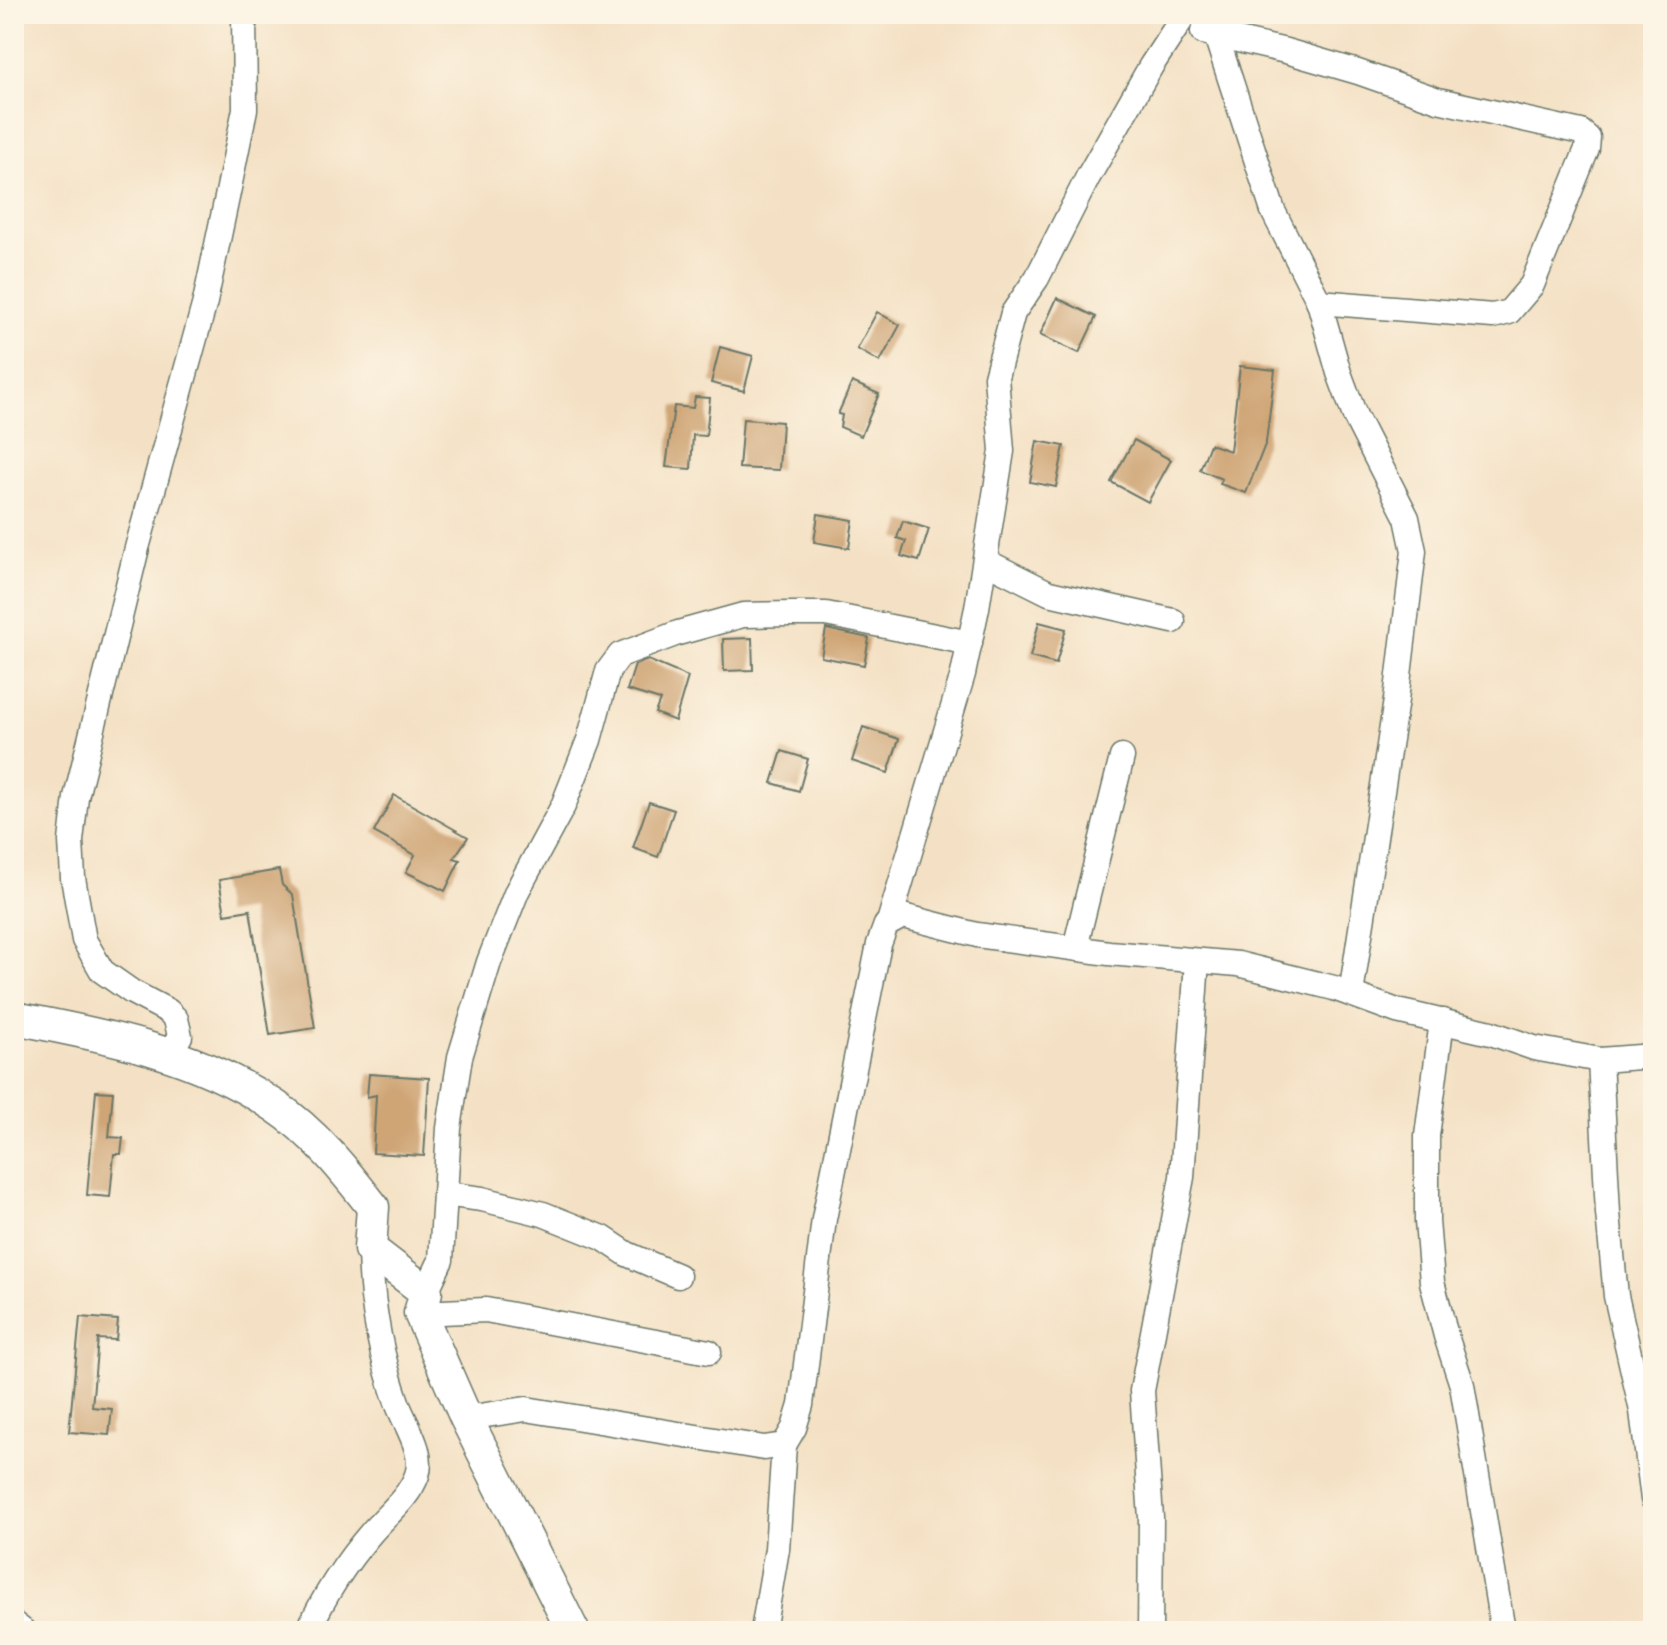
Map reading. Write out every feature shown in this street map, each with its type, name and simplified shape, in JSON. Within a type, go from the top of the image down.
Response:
[{"type":"main road","points":[[14,1018],[82,1030],[169,1054],[230,1081],[276,1107],[314,1138],[342,1168],[373,1207],[370,1249],[423,1302],[466,1418],[573,1631]]},
{"type":"street","points":[[169,1054],[180,1036],[176,1019],[102,971],[84,940],[73,878],[71,841],[76,797],[137,548],[205,302],[229,188],[245,109],[244,14]]},
{"type":"street","points":[[763,1631],[777,1549],[784,1445],[794,1428],[801,1405],[824,1219],[879,944],[889,922],[970,643],[1002,451],[996,377],[1013,313],[1037,278],[1088,177],[1151,66],[1182,19],[1213,25],[1438,100],[1581,132],[1588,138],[1587,149],[1532,285],[1509,312],[1493,316],[1319,302]]},
{"type":"street","points":[[1213,25],[1273,211],[1319,302],[1349,402],[1407,518],[1414,551],[1396,700],[1351,994]]},
{"type":"street","points":[[985,561],[1049,593],[1173,621]]},
{"type":"street","points":[[709,1352],[486,1310],[423,1302],[441,1260],[449,1128],[460,1057],[489,962],[517,891],[563,806],[589,740],[608,671],[620,655],[678,633],[743,615],[826,614],[970,643]]},
{"type":"street","points":[[1075,948],[1122,757]]},
{"type":"street","points":[[889,922],[903,916],[977,935],[1238,964],[1351,994],[1397,1011],[1491,1033],[1534,1048],[1600,1060],[1653,1056]]},
{"type":"street","points":[[1150,1631],[1151,1518],[1142,1391],[1182,1177],[1197,961]]},
{"type":"street","points":[[1442,1021],[1427,1136],[1427,1221],[1432,1282],[1462,1385],[1503,1631]]},
{"type":"street","points":[[1600,1060],[1616,1296],[1642,1411],[1653,1499]]},
{"type":"street","points":[[445,1194],[482,1199],[543,1214],[603,1238],[627,1254],[678,1276]]},
{"type":"street","points":[[308,1631],[347,1564],[401,1500],[418,1474],[417,1447],[397,1403],[381,1350],[370,1249]]},
{"type":"street","points":[[466,1418],[526,1409],[764,1448],[784,1445]]},
{"type":"street","points":[[14,1624],[23,1631]]},
{"type":"building","points":[[1057,298],[1096,317],[1079,353],[1040,335]]},
{"type":"building","points":[[877,312],[900,325],[880,362],[857,349]]},
{"type":"building","points":[[720,347],[753,356],[744,391],[711,383]]},
{"type":"building","points":[[1240,366],[1275,370],[1266,442],[1246,493],[1220,484],[1222,479],[1200,470],[1210,444],[1230,451]]},
{"type":"building","points":[[852,382],[879,394],[861,436],[840,427],[842,415],[838,414]]},
{"type":"building","points":[[695,397],[710,398],[706,436],[693,435],[691,469],[666,467],[674,406],[693,408]]},
{"type":"building","points":[[743,419],[782,422],[779,470],[739,468]]},
{"type":"building","points":[[1134,440],[1171,460],[1148,502],[1111,482]]},
{"type":"building","points":[[1037,441],[1064,446],[1056,487],[1030,482]]},
{"type":"building","points":[[818,514],[853,520],[849,548],[814,542]]},
{"type":"building","points":[[903,521],[929,529],[919,561],[901,556],[906,541],[897,538]]},
{"type":"building","points":[[1039,622],[1066,629],[1056,664],[1030,657]]},
{"type":"building","points":[[826,629],[869,638],[864,665],[821,657]]},
{"type":"building","points":[[752,638],[753,670],[724,671],[723,639]]},
{"type":"building","points":[[648,660],[688,677],[675,721],[655,713],[660,700],[627,690],[635,665]]},
{"type":"building","points":[[863,727],[899,739],[888,773],[852,761]]},
{"type":"building","points":[[782,751],[808,759],[799,791],[772,783]]},
{"type":"building","points":[[394,795],[468,837],[454,858],[460,860],[445,891],[406,872],[415,855],[374,832]]},
{"type":"building","points":[[649,802],[674,810],[658,857],[633,848]]},
{"type":"building","points":[[279,870],[282,885],[293,895],[315,1028],[270,1035],[250,910],[225,914],[219,880]]},
{"type":"building","points":[[369,1074],[429,1078],[424,1156],[373,1153],[376,1095],[367,1097]]},
{"type":"building","points":[[96,1091],[113,1092],[109,1137],[123,1138],[121,1154],[114,1154],[110,1197],[87,1195]]},
{"type":"building","points":[[80,1317],[118,1320],[116,1340],[98,1339],[92,1407],[112,1409],[109,1435],[69,1432]]}]
